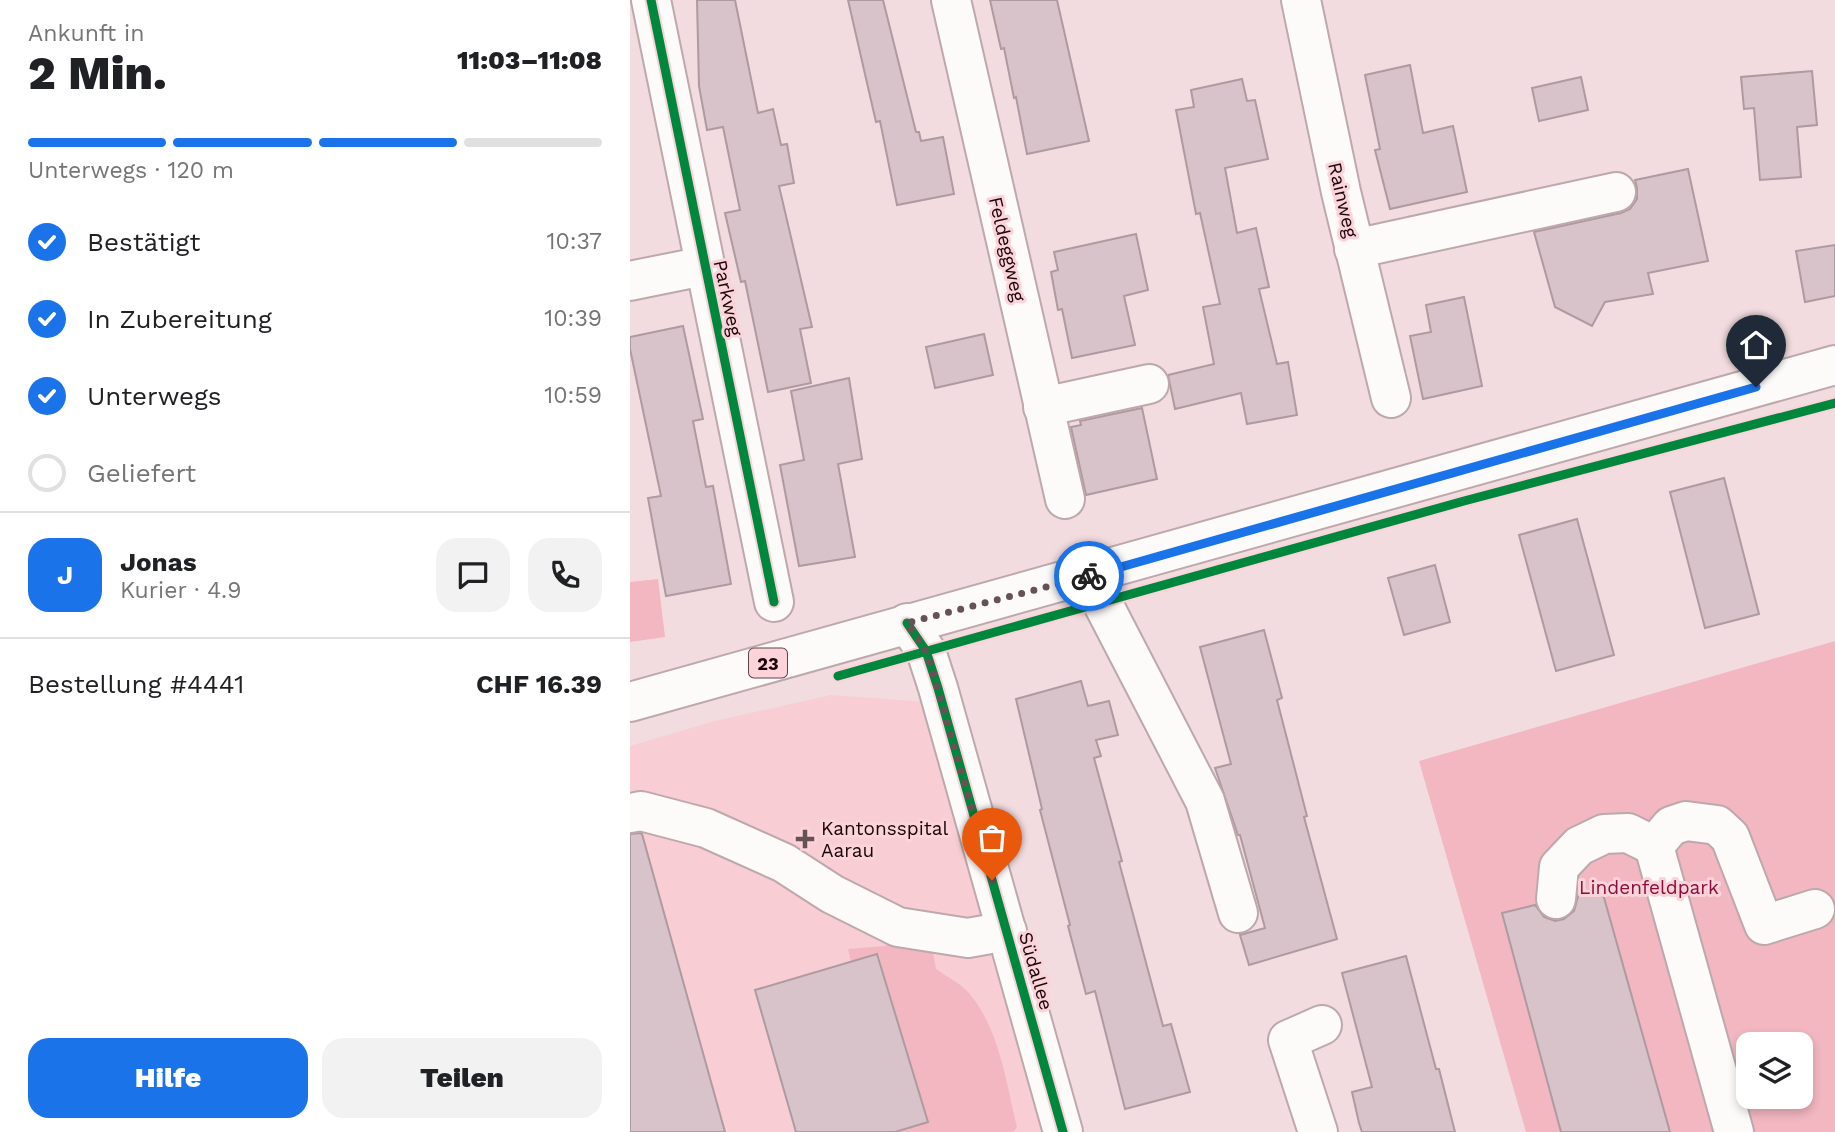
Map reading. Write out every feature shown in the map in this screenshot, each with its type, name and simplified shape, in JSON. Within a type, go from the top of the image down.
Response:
[{"type":"street","name":"Parkweg","points":[[651,0],[774,602]]},
{"type":"street","name":"Feldeggweg","points":[[951,0],[1065,499]]},
{"type":"street","name":"Rainweg","points":[[1301,0],[1354,249],[1391,398]]},
{"type":"street","points":[[1354,249],[1616,192]]},
{"type":"street","points":[[630,281],[704,266]]},
{"type":"street","name":"23","points":[[630,702],[907,623],[1093,575],[1835,365]]},
{"type":"street","points":[[1043,407],[1149,384]]},
{"type":"street","points":[[1093,575],[1102,602],[1205,800],[1238,913]]},
{"type":"street","name":"Südallee","points":[[907,623],[926,651],[938,688],[1063,1132]]},
{"type":"street","points":[[630,813],[641,811],[706,828],[784,863],[832,894],[898,927],[968,938],[1007,931]]},
{"type":"street","points":[[1654,846],[1671,826],[1686,821],[1717,825],[1730,837],[1764,925],[1815,909]]},
{"type":"street","points":[[1556,899],[1559,867],[1579,846],[1604,834],[1628,833],[1654,846],[1734,1132]]},
{"type":"street","points":[[1318,1132],[1288,1040],[1322,1025]]},
{"type":"shaded area","name":"Kantonsspital Aarau","points":[[831,695],[942,703],[1063,1132],[630,1132],[630,746],[715,721]]},
{"type":"green space","points":[[658,579],[665,637],[630,642],[630,582]]},
{"type":"green space","name":"Lindenfeldpark","points":[[1835,641],[1835,1132],[1526,1132],[1419,761]]},
{"type":"green space","points":[[896,938],[933,953],[936,969],[967,991],[978,1005],[994,1038],[1005,1073],[1017,1127],[1013,1132],[898,1132],[928,1122],[878,954],[851,962],[848,949],[885,946]]},
{"type":"building","points":[[697,0],[735,0],[758,113],[773,109],[781,145],[787,144],[794,183],[779,186],[812,327],[800,329],[811,383],[768,392],[745,281],[741,282],[725,213],[740,210],[723,127],[707,130],[699,86]]},
{"type":"building","points":[[848,0],[883,0],[916,132],[919,132],[921,141],[943,137],[954,194],[897,205],[880,121],[876,122]]},
{"type":"building","points":[[990,0],[1057,0],[1089,141],[1027,154],[1016,97],[1014,98],[1004,48],[1001,49]]},
{"type":"building","points":[[1410,65],[1423,133],[1453,126],[1467,192],[1390,209],[1375,150],[1380,149],[1365,75]]},
{"type":"building","points":[[1812,71],[1817,125],[1797,127],[1801,177],[1760,180],[1754,108],[1744,109],[1741,77]]},
{"type":"building","points":[[1581,77],[1588,110],[1539,121],[1532,88]]},
{"type":"building","points":[[1242,79],[1247,101],[1255,100],[1268,159],[1225,168],[1237,233],[1256,228],[1269,287],[1259,289],[1277,364],[1288,362],[1297,415],[1247,424],[1241,393],[1175,409],[1168,375],[1214,364],[1203,307],[1220,304],[1200,213],[1196,214],[1176,110],[1194,107],[1191,90]]},
{"type":"building","points":[[1688,169],[1708,261],[1648,273],[1653,294],[1605,302],[1592,326],[1555,307],[1534,232],[1621,213],[1630,209],[1637,199],[1635,180]]},
{"type":"building","points":[[1136,234],[1148,290],[1124,296],[1135,345],[1072,358],[1062,309],[1058,310],[1051,272],[1058,270],[1054,252]]},
{"type":"building","points":[[1835,245],[1835,296],[1805,302],[1796,251]]},
{"type":"building","points":[[1464,297],[1482,386],[1423,399],[1410,336],[1431,332],[1426,305]]},
{"type":"building","points":[[683,326],[703,419],[693,421],[706,487],[713,486],[731,584],[666,596],[648,498],[661,496],[630,349],[630,337]]},
{"type":"building","points":[[984,334],[993,375],[935,388],[926,347]]},
{"type":"building","points":[[849,378],[862,459],[838,464],[855,557],[799,566],[780,465],[804,460],[791,391]]},
{"type":"building","points":[[1142,408],[1157,479],[1086,495],[1071,427],[1081,425],[1080,421]]},
{"type":"building","points":[[1724,478],[1759,614],[1705,628],[1670,492]]},
{"type":"building","points":[[1577,519],[1614,655],[1556,671],[1519,535]]},
{"type":"building","points":[[1435,565],[1450,622],[1404,635],[1388,578]]},
{"type":"building","points":[[1264,630],[1282,698],[1277,700],[1307,816],[1304,817],[1337,939],[1249,965],[1240,935],[1265,928],[1240,835],[1215,768],[1231,764],[1200,647]]},
{"type":"building","points":[[1081,681],[1088,706],[1109,701],[1118,735],[1096,740],[1101,756],[1094,758],[1163,1026],[1171,1024],[1190,1092],[1125,1109],[1095,991],[1086,994],[1040,810],[1042,809],[1016,699]]},
{"type":"building","points":[[640,833],[725,1132],[630,1132],[630,834]]},
{"type":"building","points":[[1601,887],[1670,1132],[1561,1132],[1502,913],[1535,905],[1544,917],[1555,921],[1564,919],[1574,911],[1579,893]]},
{"type":"building","points":[[877,954],[928,1122],[895,1132],[796,1132],[755,990]]},
{"type":"building","points":[[1406,956],[1455,1132],[1362,1132],[1359,1123],[1352,1092],[1372,1087],[1342,973]]},
{"type":"cycle path","points":[[651,0],[774,602]]},
{"type":"cycle path","points":[[838,676],[1464,501],[1835,403]]},
{"type":"cycle path","points":[[907,623],[926,651],[938,688],[1063,1132]]},
{"type":"way so far","points":[[992,880],[932,669],[926,651],[907,623],[1089,576]]},
{"type":"place","name":"Kantonsspital Aarau","points":[[805,839]]},
{"type":"route","points":[[1089,576],[1756,387]]}]
